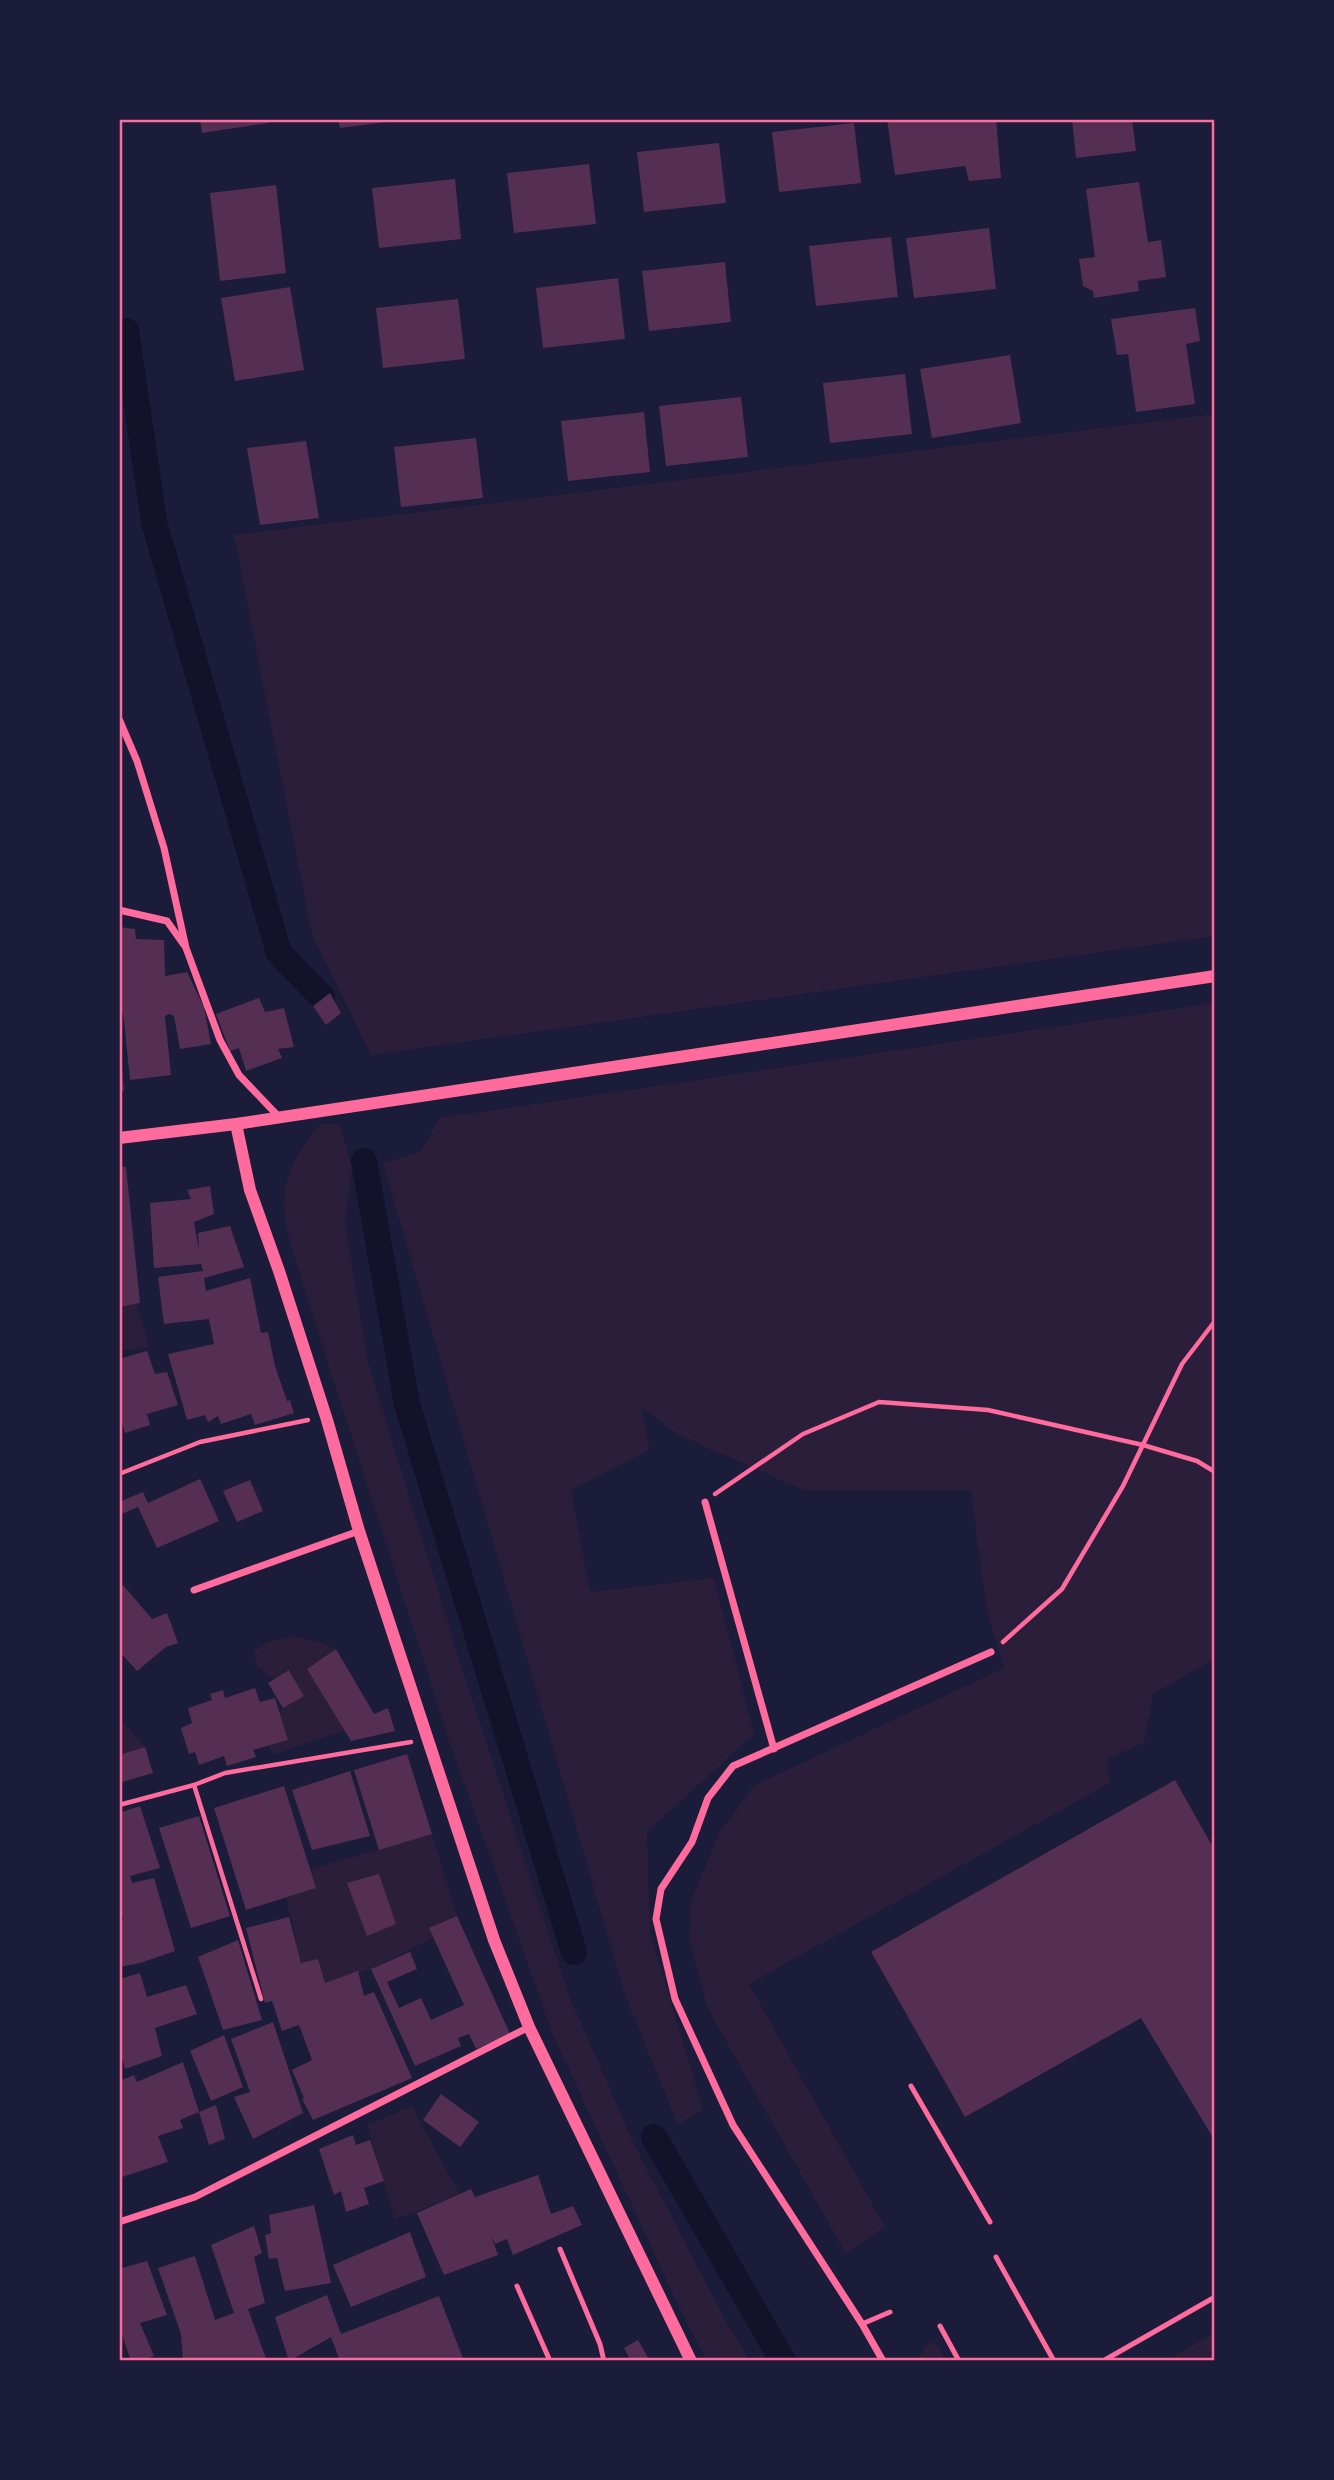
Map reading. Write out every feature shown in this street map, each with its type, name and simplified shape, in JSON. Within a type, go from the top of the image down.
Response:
[{"type":"street","points":[[119,719],[136,761],[164,848],[186,948],[220,1040],[239,1075],[279,1117]]},
{"type":"street","points":[[119,910],[167,921],[186,948]]},
{"type":"street","points":[[119,1138],[236,1124],[1215,976]]},
{"type":"street","points":[[236,1124],[250,1190],[494,1940],[528,2027],[691,2361]]},
{"type":"street","points":[[705,1502],[774,1749]]},
{"type":"street","points":[[194,1590],[359,1531]]},
{"type":"street","points":[[883,2361],[862,2324],[733,2125],[675,1999],[656,1919],[661,1889],[692,1842],[708,1798],[733,1766],[992,1652]]},
{"type":"street","points":[[119,2222],[195,2197],[528,2027]]},
{"type":"lane","points":[[911,2086],[990,2222]]},
{"type":"lane","points":[[559,2249],[600,2344],[604,2361]]},
{"type":"lane","points":[[996,2257],[1054,2361]]},
{"type":"lane","points":[[517,2286],[550,2361]]},
{"type":"lane","points":[[1103,2361],[1215,2297]]},
{"type":"lane","points":[[862,2324],[890,2312]]},
{"type":"lane","points":[[940,2326],[959,2361]]},
{"type":"path","points":[[992,1652],[1062,1589],[1124,1486],[1182,1364],[1215,1321]]},
{"type":"path","points":[[705,1502],[803,1434],[879,1402],[988,1410],[1143,1445],[1197,1461],[1215,1472]]},
{"type":"path","points":[[119,1474],[200,1443],[299,1420],[327,1420]]},
{"type":"path","points":[[119,1805],[194,1785],[225,1773],[429,1739]]},
{"type":"path","points":[[194,1785],[261,1999]]},
{"type":"shaded area","points":[[1215,414],[1215,936],[371,1055],[312,935],[234,535]]},
{"type":"shaded area","points":[[1215,1003],[1215,1659],[1153,1694],[1144,1743],[1107,1759],[1110,1783],[749,1984],[885,2227],[846,2254],[708,2009],[689,1938],[691,1901],[720,1831],[755,1785],[1004,1668],[986,1607],[971,1490],[803,1490],[677,1434],[641,1407],[650,1450],[571,1490],[590,1592],[714,1578],[754,1734],[647,1832],[650,1932],[703,2109],[678,2125],[625,1995],[383,1163],[420,1152],[440,1118]]},
{"type":"shaded area","points":[[320,1124],[340,1124],[352,1167],[345,1221],[368,1363],[462,1669],[570,1998],[634,2144],[723,2316],[750,2361],[708,2361],[687,2324],[553,2035],[449,1740],[287,1229],[284,1203],[287,1182],[298,1156]]},
{"type":"shaded area","points":[[136,1304],[150,1348],[119,1350],[119,1307]]},
{"type":"shaded area","points":[[293,1636],[336,1649],[307,1669],[345,1730],[274,1755],[269,1746],[288,1739],[280,1714],[283,1708],[304,1695],[290,1670],[274,1679],[257,1667],[254,1651],[268,1642]]},
{"type":"shaded area","points":[[119,1717],[145,1747],[119,1755]]},
{"type":"shaded area","points":[[432,1834],[457,1916],[430,1928],[433,1938],[371,1969],[325,1983],[318,1959],[301,1963],[286,1898],[316,1888],[310,1869]]},
{"type":"shaded area","points":[[412,2106],[459,2194],[395,2220],[367,2125]]},
{"type":"shaded area","points":[[1215,2332],[1215,2361],[1165,2361]]},
{"type":"shaded area","points":[[930,2341],[939,2347],[946,2361],[916,2361]]},
{"type":"building","points":[[200,119],[268,119],[268,123],[202,133]]},
{"type":"building","points":[[338,119],[394,119],[394,121],[340,128]]},
{"type":"building","points":[[887,119],[996,119],[1001,178],[969,181],[965,166],[895,175]]},
{"type":"building","points":[[1072,119],[1132,119],[1136,151],[1076,158]]},
{"type":"building","points":[[854,123],[861,183],[779,192],[772,132]]},
{"type":"building","points":[[719,143],[726,203],[644,212],[637,152]]},
{"type":"building","points":[[589,164],[596,224],[514,233],[507,173]]},
{"type":"building","points":[[455,179],[461,239],[379,248],[372,188]]},
{"type":"building","points":[[1139,182],[1148,242],[1161,240],[1166,277],[1138,281],[1139,291],[1094,298],[1093,291],[1083,286],[1079,259],[1095,257],[1086,189]]},
{"type":"building","points":[[276,185],[286,273],[220,281],[210,193]]},
{"type":"building","points":[[989,228],[996,289],[914,298],[906,238]]},
{"type":"building","points":[[891,237],[898,297],[816,306],[809,246]]},
{"type":"building","points":[[725,262],[731,322],[649,331],[642,271]]},
{"type":"building","points":[[618,278],[625,339],[543,348],[536,288]]},
{"type":"building","points":[[290,287],[304,370],[235,381],[221,298]]},
{"type":"building","points":[[458,299],[465,359],[383,368],[376,308]]},
{"type":"building","points":[[1195,308],[1200,341],[1186,344],[1195,404],[1136,412],[1128,354],[1117,355],[1111,319]]},
{"type":"building","points":[[1010,355],[1021,423],[932,438],[920,369]]},
{"type":"building","points":[[905,374],[912,434],[830,443],[823,383]]},
{"type":"building","points":[[741,397],[748,457],[666,466],[659,406]]},
{"type":"building","points":[[644,412],[650,472],[568,481],[561,421]]},
{"type":"building","points":[[476,438],[483,498],[401,507],[394,447]]},
{"type":"building","points":[[306,441],[319,518],[260,525],[247,448]]},
{"type":"building","points":[[119,927],[135,929],[136,939],[164,940],[165,976],[187,972],[204,1007],[211,1044],[180,1049],[174,1016],[165,1016],[171,1075],[130,1080],[119,996]]},
{"type":"building","points":[[330,993],[341,1013],[326,1025],[313,1006]]},
{"type":"building","points":[[259,998],[265,1012],[284,1008],[294,1047],[278,1049],[282,1058],[246,1071],[239,1048],[230,1051],[216,1014]]},
{"type":"building","points":[[119,1054],[124,1091],[119,1092]]},
{"type":"building","points":[[119,1167],[126,1167],[140,1303],[119,1307]]},
{"type":"building","points":[[210,1186],[214,1214],[194,1222],[199,1251],[198,1233],[230,1226],[244,1267],[204,1278],[206,1291],[250,1278],[261,1333],[268,1332],[275,1366],[294,1413],[255,1425],[251,1414],[221,1424],[218,1416],[208,1422],[205,1415],[187,1420],[168,1354],[214,1344],[209,1319],[164,1324],[158,1277],[203,1271],[201,1264],[154,1268],[150,1203],[191,1199],[187,1190]]},
{"type":"building","points":[[147,1351],[155,1374],[167,1372],[178,1405],[147,1414],[150,1425],[125,1433],[119,1412],[119,1359]]},
{"type":"building","points":[[200,1479],[219,1521],[157,1548],[138,1507],[119,1515],[119,1502],[143,1492],[148,1503]]},
{"type":"building","points":[[250,1480],[263,1511],[237,1522],[223,1491]]},
{"type":"building","points":[[123,1585],[152,1619],[167,1613],[178,1643],[166,1647],[137,1671],[119,1651],[119,1589]]},
{"type":"building","points":[[336,1649],[374,1714],[388,1708],[395,1731],[351,1741],[307,1669]]},
{"type":"building","points":[[289,1670],[304,1696],[283,1708],[268,1683]]},
{"type":"building","points":[[255,1688],[260,1702],[275,1698],[288,1740],[253,1750],[256,1757],[227,1766],[224,1756],[199,1765],[195,1752],[189,1754],[181,1728],[192,1723],[188,1708],[212,1700],[210,1694],[223,1690],[225,1698]]},
{"type":"building","points":[[145,1747],[153,1773],[119,1783],[119,1755]]},
{"type":"building","points":[[407,1754],[432,1834],[379,1850],[354,1770]]},
{"type":"building","points":[[350,1771],[370,1836],[312,1850],[292,1790]]},
{"type":"building","points":[[1175,1780],[1215,1851],[1215,2141],[1141,2018],[965,2117],[871,1952]]},
{"type":"building","points":[[284,1786],[316,1888],[246,1910],[214,1808]]},
{"type":"building","points":[[140,1806],[160,1868],[130,1876],[132,1883],[154,1878],[175,1951],[119,1967],[119,1922],[123,1920],[119,1901],[119,1813]]},
{"type":"building","points":[[199,1816],[230,1916],[191,1928],[159,1828]]},
{"type":"building","points":[[379,1874],[396,1924],[367,1936],[347,1883]]},
{"type":"building","points":[[457,1916],[510,2034],[476,2049],[469,2034],[458,2038],[461,2046],[415,2066],[371,1969],[410,1952],[417,1969],[387,1982],[399,2008],[421,1998],[431,2020],[464,2005],[429,1928]]},
{"type":"building","points":[[289,1917],[301,1963],[318,1959],[325,1983],[358,1971],[364,1996],[374,1992],[412,2078],[313,2120],[292,2070],[312,2060],[299,2025],[282,2031],[272,2001],[265,2003],[246,1928]]},
{"type":"building","points":[[238,1940],[262,2020],[223,2030],[198,1957]]},
{"type":"building","points":[[140,1973],[147,1997],[186,1985],[197,2014],[155,2028],[162,2056],[125,2069],[119,2047],[119,1979]]},
{"type":"building","points":[[273,2022],[303,2113],[253,2139],[234,2097],[250,2092],[231,2039]]},
{"type":"building","points":[[224,2035],[243,2087],[211,2101],[190,2051]]},
{"type":"building","points":[[183,2062],[199,2112],[180,2120],[183,2128],[158,2136],[168,2162],[119,2178],[119,2081],[134,2075],[137,2082]]},
{"type":"building","points":[[441,2094],[479,2122],[460,2147],[423,2120]]},
{"type":"building","points":[[216,2105],[225,2139],[209,2145],[199,2112]]},
{"type":"building","points":[[353,2135],[356,2145],[370,2140],[384,2181],[364,2188],[369,2204],[346,2212],[341,2191],[334,2195],[319,2149]]},
{"type":"building","points":[[538,2175],[551,2214],[573,2206],[582,2225],[513,2255],[507,2239],[495,2244],[491,2236],[498,2255],[444,2275],[417,2213],[471,2189],[475,2197]]},
{"type":"building","points":[[314,2205],[331,2283],[285,2291],[277,2258],[269,2259],[265,2235],[271,2233],[269,2215]]},
{"type":"building","points":[[254,2226],[262,2253],[254,2257],[265,2303],[248,2309],[267,2361],[183,2361],[181,2334],[158,2268],[195,2256],[215,2320],[234,2313],[211,2245]]},
{"type":"building","points":[[410,2232],[426,2277],[351,2307],[333,2265]]},
{"type":"building","points":[[147,2261],[167,2315],[140,2323],[154,2356],[131,2361],[121,2332],[119,2333],[119,2269]]},
{"type":"building","points":[[327,2295],[341,2334],[439,2296],[464,2361],[340,2361],[331,2337],[289,2361],[275,2317]]},
{"type":"building","points":[[638,2340],[650,2361],[631,2361],[624,2348]]},
{"type":"waterway","points":[[126,331],[154,522],[279,953],[322,997]]},
{"type":"waterway","points":[[364,1161],[407,1404],[574,1952]]},
{"type":"waterway","points":[[654,2137],[783,2361]]}]
